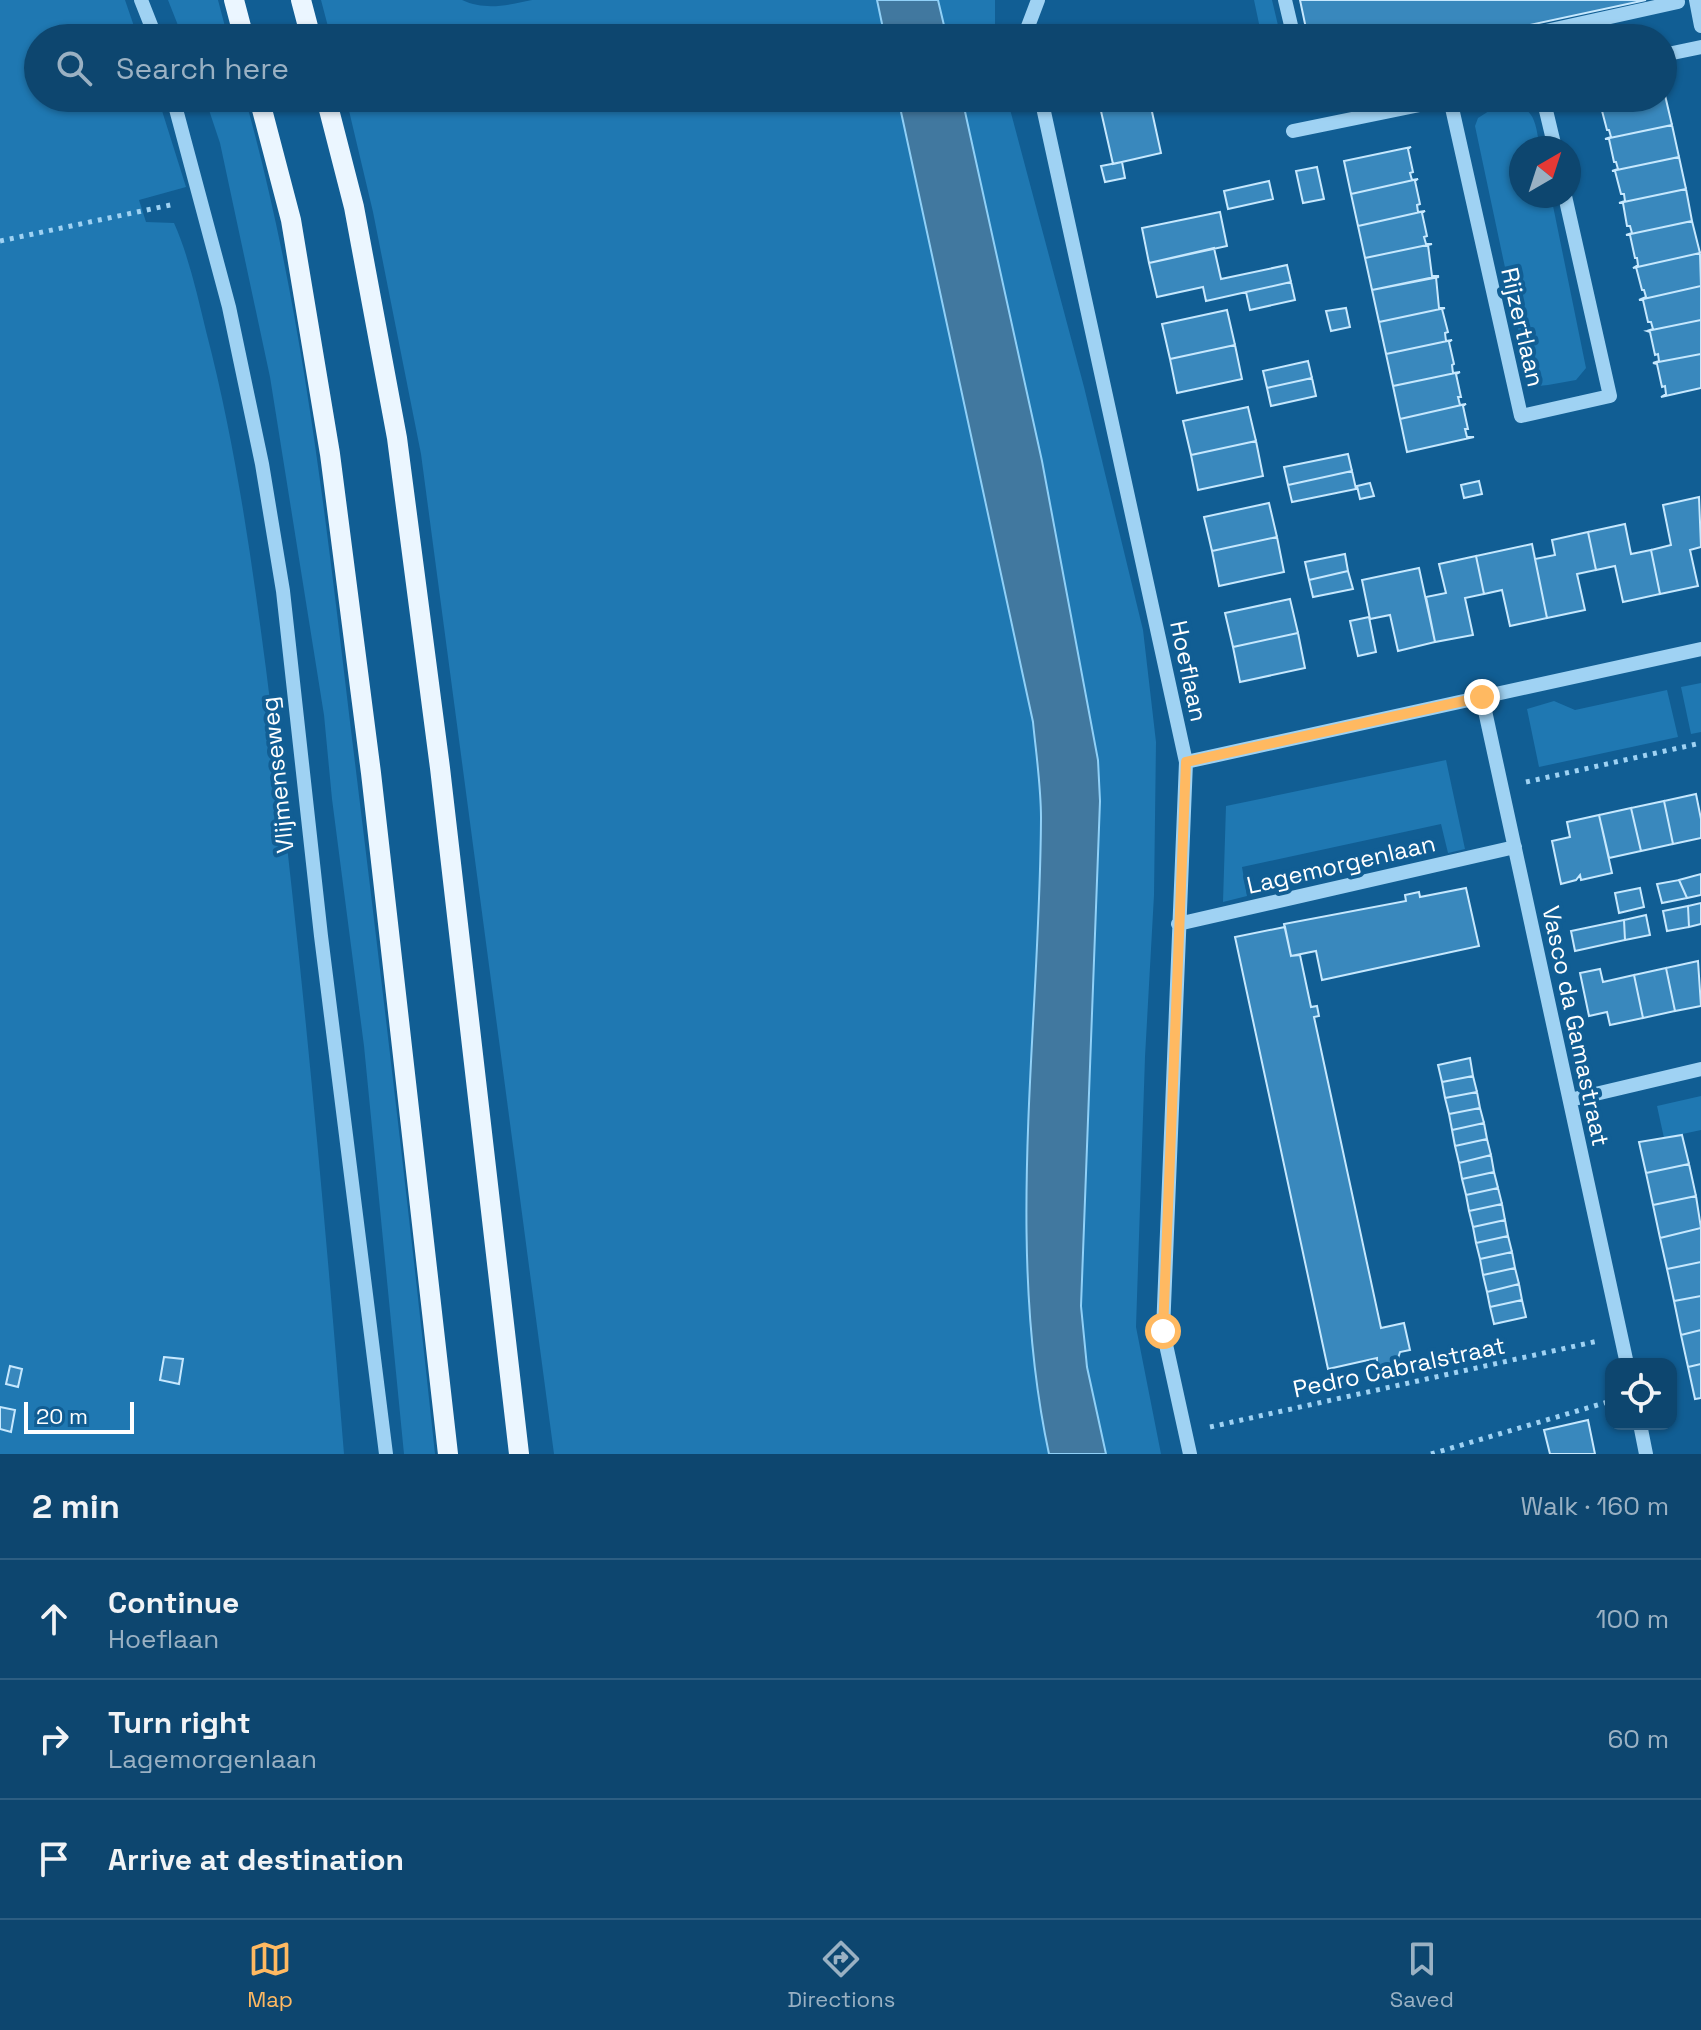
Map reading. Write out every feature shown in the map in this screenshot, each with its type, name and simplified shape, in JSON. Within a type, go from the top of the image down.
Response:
[{"type":"main road","points":[[234,0],[240,24]]},
{"type":"main road","points":[[301,0],[307,24]]},
{"type":"main road","points":[[263,112],[291,220],[330,454],[371,773],[448,1454]]},
{"type":"main road","points":[[330,112],[354,207],[397,438],[440,768],[519,1454]]},
{"type":"street","points":[[141,0],[150,24]]},
{"type":"street","points":[[1029,24],[1038,0]]},
{"type":"street","points":[[1285,0],[1291,24]]},
{"type":"street","points":[[1578,24],[1677,0]]},
{"type":"street","points":[[1696,0],[1701,26]]},
{"type":"street","points":[[1677,52],[1701,47]]},
{"type":"street","name":"Vlijmenseweg","points":[[177,112],[229,307],[262,464],[283,591],[321,936],[386,1454]]},
{"type":"street","name":"Hoeflaan","points":[[1044,112],[1186,762],[1163,1331],[1190,1454]]},
{"type":"street","name":"Rijzertlaan","points":[[1293,131],[1385,112]]},
{"type":"street","name":"Rijzertlaan","points":[[1455,112],[1521,416],[1610,396],[1568,208]]},
{"type":"street","points":[[1546,112],[1552,136]]},
{"type":"street","points":[[1186,762],[1701,649]]},
{"type":"street","name":"Vasco da Gamastraat","points":[[1482,697],[1626,1358]]},
{"type":"street","name":"Lagemorgenlaan","points":[[1178,924],[1515,847]]},
{"type":"street","points":[[1570,1100],[1701,1069]]},
{"type":"street","points":[[1641,1430],[1646,1454]]},
{"type":"path","points":[[0,241],[144,211]]},
{"type":"path","points":[[1502,787],[1701,743]]},
{"type":"path","name":"Pedro Cabralstraat","points":[[1185,1433],[1621,1336]]},
{"type":"path","points":[[1431,1454],[1605,1403]]},
{"type":"shaded area","points":[[0,0],[125,0],[133,24],[24,24],[24,112],[162,112],[186,187],[139,200],[146,222],[174,223],[184,249],[226,415],[241,499],[266,669],[300,963],[344,1454],[0,1454]]},
{"type":"shaded area","points":[[168,0],[218,0],[224,24],[177,24]]},
{"type":"shaded area","points":[[321,0],[462,0],[488,6],[532,0],[877,0],[882,24],[327,24]]},
{"type":"shaded area","points":[[877,0],[938,0],[944,24],[882,24]]},
{"type":"shaded area","points":[[938,0],[995,0],[995,24],[944,24]]},
{"type":"shaded area","points":[[1254,0],[1272,0],[1278,24],[1259,24]]},
{"type":"shaded area","points":[[210,112],[249,112],[282,252],[310,408],[394,1088],[435,1454],[404,1454],[364,1046],[324,715],[270,377],[220,143]]},
{"type":"shaded area","points":[[349,112],[901,112],[1033,722],[1041,818],[1026,1217],[1036,1375],[1049,1454],[554,1454],[421,454],[373,212]]},
{"type":"shaded area","points":[[901,112],[965,112],[1042,461],[1098,760],[1100,801],[1081,1306],[1087,1367],[1106,1454],[1049,1454],[1036,1375],[1026,1217],[1041,818],[1033,722]]},
{"type":"shaded area","points":[[965,112],[1011,112],[1084,387],[1143,630],[1156,742],[1154,895],[1136,1327],[1161,1454],[1106,1454],[1087,1367],[1081,1306],[1100,801],[1098,760],[1042,461]]},
{"type":"shaded area","points":[[1487,112],[1528,112],[1536,126],[1538,136],[1509,136],[1509,208],[1553,208],[1586,368],[1576,380],[1538,386],[1528,376],[1475,126],[1478,118]]},
{"type":"shaded area","points":[[1701,683],[1701,732],[1691,734],[1681,687]]},
{"type":"shaded area","points":[[1667,690],[1678,737],[1539,767],[1527,709],[1554,701],[1575,710]]},
{"type":"shaded area","points":[[1446,760],[1465,849],[1448,853],[1441,824],[1242,867],[1247,896],[1223,902],[1226,806]]},
{"type":"shaded area","points":[[1701,1096],[1701,1130],[1664,1138],[1657,1106]]},
{"type":"building","points":[[1300,0],[1646,0],[1534,24],[1305,24]]},
{"type":"building","points":[[1101,112],[1152,112],[1161,153],[1113,164]]},
{"type":"building","points":[[1602,112],[1669,112],[1672,125],[1605,139],[1611,137]]},
{"type":"building","points":[[1672,125],[1679,157],[1612,171],[1618,169],[1609,139],[1605,139]]},
{"type":"building","points":[[1411,147],[1408,149],[1413,172],[1410,173],[1412,180],[1418,179],[1351,194],[1344,161]]},
{"type":"building","points":[[1679,157],[1686,189],[1619,203],[1625,201],[1624,194],[1621,194],[1615,171],[1612,171]]},
{"type":"building","points":[[1122,162],[1125,178],[1105,182],[1101,166]]},
{"type":"building","points":[[1317,167],[1324,199],[1303,203],[1296,171]]},
{"type":"building","points":[[1418,179],[1415,181],[1420,204],[1417,205],[1418,212],[1425,211],[1358,226],[1351,194]]},
{"type":"building","points":[[1269,181],[1273,199],[1228,209],[1224,191]]},
{"type":"building","points":[[1686,189],[1692,221],[1626,235],[1632,233],[1630,226],[1627,226],[1623,203],[1619,203]]},
{"type":"building","points":[[1425,211],[1422,213],[1427,236],[1424,237],[1426,244],[1432,244],[1365,258],[1358,226]]},
{"type":"building","points":[[1220,212],[1227,246],[1149,263],[1142,228]]},
{"type":"building","points":[[1692,221],[1700,253],[1633,268],[1638,265],[1637,258],[1630,235],[1626,235]]},
{"type":"building","points":[[1432,244],[1428,245],[1432,276],[1439,276],[1372,290],[1365,258]]},
{"type":"building","points":[[1214,248],[1221,279],[1287,265],[1291,282],[1206,301],[1203,287],[1157,297],[1149,263]]},
{"type":"building","points":[[1700,253],[1701,286],[1639,300],[1646,297],[1636,267]]},
{"type":"building","points":[[1436,278],[1439,308],[1445,308],[1379,322],[1372,290]]},
{"type":"building","points":[[1291,282],[1295,300],[1250,310],[1246,292]]},
{"type":"building","points":[[1701,286],[1701,320],[1647,331],[1653,329],[1651,322],[1648,322],[1643,300],[1639,300]]},
{"type":"building","points":[[1346,308],[1350,327],[1331,331],[1326,311]]},
{"type":"building","points":[[1445,308],[1442,309],[1448,332],[1445,333],[1446,341],[1452,340],[1386,354],[1379,322]]},
{"type":"building","points":[[1227,310],[1235,345],[1170,359],[1162,324]]},
{"type":"building","points":[[1701,320],[1701,354],[1653,363],[1659,361],[1658,354],[1655,355],[1650,332],[1647,331]]},
{"type":"building","points":[[1452,340],[1449,342],[1453,373],[1460,372],[1393,386],[1386,354]]},
{"type":"building","points":[[1235,345],[1242,379],[1177,393],[1170,359]]},
{"type":"building","points":[[1701,354],[1701,388],[1661,397],[1666,394],[1665,386],[1662,387],[1657,364],[1653,363]]},
{"type":"building","points":[[1308,361],[1312,378],[1267,388],[1263,371]]},
{"type":"building","points":[[1460,372],[1456,374],[1461,397],[1458,397],[1460,405],[1466,404],[1400,419],[1393,386]]},
{"type":"building","points":[[1312,378],[1316,396],[1271,406],[1267,388]]},
{"type":"building","points":[[1466,404],[1463,406],[1468,429],[1465,429],[1467,437],[1474,437],[1407,452],[1400,419]]},
{"type":"building","points":[[1248,407],[1256,441],[1191,455],[1183,421]]},
{"type":"building","points":[[1256,441],[1263,476],[1198,490],[1191,455]]},
{"type":"building","points":[[1348,454],[1352,471],[1288,485],[1284,467]]},
{"type":"building","points":[[1352,471],[1356,489],[1292,502],[1288,485]]},
{"type":"building","points":[[1479,481],[1482,494],[1464,498],[1461,485]]},
{"type":"building","points":[[1370,483],[1374,496],[1360,499],[1357,486]]},
{"type":"building","points":[[1699,497],[1701,547],[1690,550],[1698,586],[1660,594],[1651,550],[1671,545],[1663,505]]},
{"type":"building","points":[[1269,503],[1277,537],[1212,551],[1204,517]]},
{"type":"building","points":[[1625,524],[1631,554],[1651,550],[1660,594],[1623,602],[1615,566],[1596,570],[1588,532]]},
{"type":"building","points":[[1588,532],[1596,570],[1577,574],[1585,610],[1547,618],[1535,559],[1555,555],[1552,540]]},
{"type":"building","points":[[1277,537],[1284,572],[1219,586],[1212,551]]},
{"type":"building","points":[[1532,544],[1547,618],[1510,626],[1502,590],[1484,594],[1476,556]]},
{"type":"building","points":[[1345,554],[1348,571],[1309,580],[1305,562]]},
{"type":"building","points":[[1476,556],[1484,594],[1465,598],[1473,635],[1435,642],[1426,597],[1446,593],[1439,564]]},
{"type":"building","points":[[1419,568],[1435,642],[1398,651],[1390,615],[1370,619],[1362,580]]},
{"type":"building","points":[[1348,571],[1353,589],[1313,597],[1309,580]]},
{"type":"building","points":[[1290,599],[1298,633],[1233,647],[1225,613]]},
{"type":"building","points":[[1369,617],[1376,652],[1358,656],[1350,621]]},
{"type":"building","points":[[1298,633],[1305,668],[1240,682],[1233,647]]},
{"type":"building","points":[[1696,794],[1701,838],[1673,844],[1664,801]]},
{"type":"building","points":[[1664,801],[1673,844],[1641,851],[1631,808]]},
{"type":"building","points":[[1631,808],[1641,851],[1609,858],[1599,815]]},
{"type":"building","points":[[1599,815],[1612,873],[1581,880],[1580,875],[1576,880],[1561,884],[1552,841],[1570,837],[1567,822]]},
{"type":"building","points":[[1701,874],[1701,895],[1687,898],[1679,880]]},
{"type":"building","points":[[1679,880],[1687,898],[1662,903],[1657,884]]},
{"type":"building","points":[[1466,888],[1479,946],[1322,980],[1316,951],[1291,956],[1284,924],[1406,901],[1405,895],[1419,892],[1420,897]]},
{"type":"building","points":[[1640,888],[1644,907],[1619,913],[1615,893]]},
{"type":"building","points":[[1701,903],[1701,924],[1689,927],[1688,906]]},
{"type":"building","points":[[1688,906],[1689,927],[1667,931],[1663,911]]},
{"type":"building","points":[[1646,915],[1650,935],[1625,940],[1624,920]]},
{"type":"building","points":[[1624,920],[1625,940],[1575,951],[1571,931]]},
{"type":"building","points":[[1285,927],[1291,956],[1300,955],[1311,1007],[1317,1006],[1319,1016],[1314,1017],[1381,1328],[1404,1323],[1410,1350],[1400,1352],[1394,1371],[1377,1364],[1377,1358],[1328,1369],[1235,937]]},
{"type":"building","points":[[1698,961],[1701,1006],[1675,1011],[1666,968]]},
{"type":"building","points":[[1666,968],[1675,1011],[1643,1018],[1634,975]]},
{"type":"building","points":[[1600,969],[1603,982],[1634,975],[1643,1018],[1610,1025],[1607,1012],[1589,1016],[1580,973]]},
{"type":"building","points":[[1470,1058],[1473,1076],[1442,1082],[1438,1065]]},
{"type":"building","points":[[1473,1076],[1477,1092],[1445,1098],[1442,1082]]},
{"type":"building","points":[[1477,1092],[1480,1108],[1449,1114],[1445,1098]]},
{"type":"building","points":[[1480,1108],[1484,1123],[1452,1130],[1449,1114]]},
{"type":"building","points":[[1484,1123],[1487,1139],[1455,1146],[1452,1130]]},
{"type":"building","points":[[1682,1135],[1689,1164],[1646,1173],[1639,1142]]},
{"type":"building","points":[[1487,1139],[1491,1155],[1459,1163],[1455,1146]]},
{"type":"building","points":[[1491,1155],[1494,1172],[1462,1179],[1459,1163]]},
{"type":"building","points":[[1689,1164],[1696,1196],[1653,1205],[1646,1173]]},
{"type":"building","points":[[1494,1172],[1498,1188],[1466,1195],[1462,1179]]},
{"type":"building","points":[[1498,1188],[1502,1204],[1469,1211],[1466,1195]]},
{"type":"building","points":[[1696,1196],[1701,1228],[1660,1238],[1653,1205]]},
{"type":"building","points":[[1502,1204],[1505,1220],[1473,1227],[1469,1211]]},
{"type":"building","points":[[1505,1220],[1508,1236],[1476,1243],[1473,1227]]},
{"type":"building","points":[[1701,1228],[1701,1262],[1667,1269],[1660,1238]]},
{"type":"building","points":[[1508,1236],[1512,1252],[1480,1259],[1476,1243]]},
{"type":"building","points":[[1512,1252],[1515,1268],[1483,1275],[1480,1259]]},
{"type":"building","points":[[1701,1262],[1701,1296],[1674,1301],[1667,1269]]},
{"type":"building","points":[[1515,1268],[1519,1284],[1487,1292],[1483,1275]]},
{"type":"building","points":[[1519,1284],[1522,1300],[1490,1307],[1487,1292]]},
{"type":"building","points":[[1701,1296],[1701,1330],[1681,1335],[1674,1301]]},
{"type":"building","points":[[1522,1300],[1526,1317],[1494,1324],[1490,1307]]},
{"type":"building","points":[[1701,1330],[1701,1364],[1688,1367],[1681,1335]]},
{"type":"building","points":[[164,1357],[183,1359],[179,1384],[160,1380]]},
{"type":"building","points":[[1701,1364],[1701,1398],[1695,1399],[1688,1367]]},
{"type":"building","points":[[10,1366],[22,1369],[18,1387],[6,1384]]},
{"type":"building","points":[[0,1407],[15,1410],[11,1432],[0,1429]]},
{"type":"building","points":[[1588,1420],[1595,1454],[1550,1454],[1544,1430]]},
{"type":"route","points":[[1163,1331],[1186,762],[1482,697]]}]
